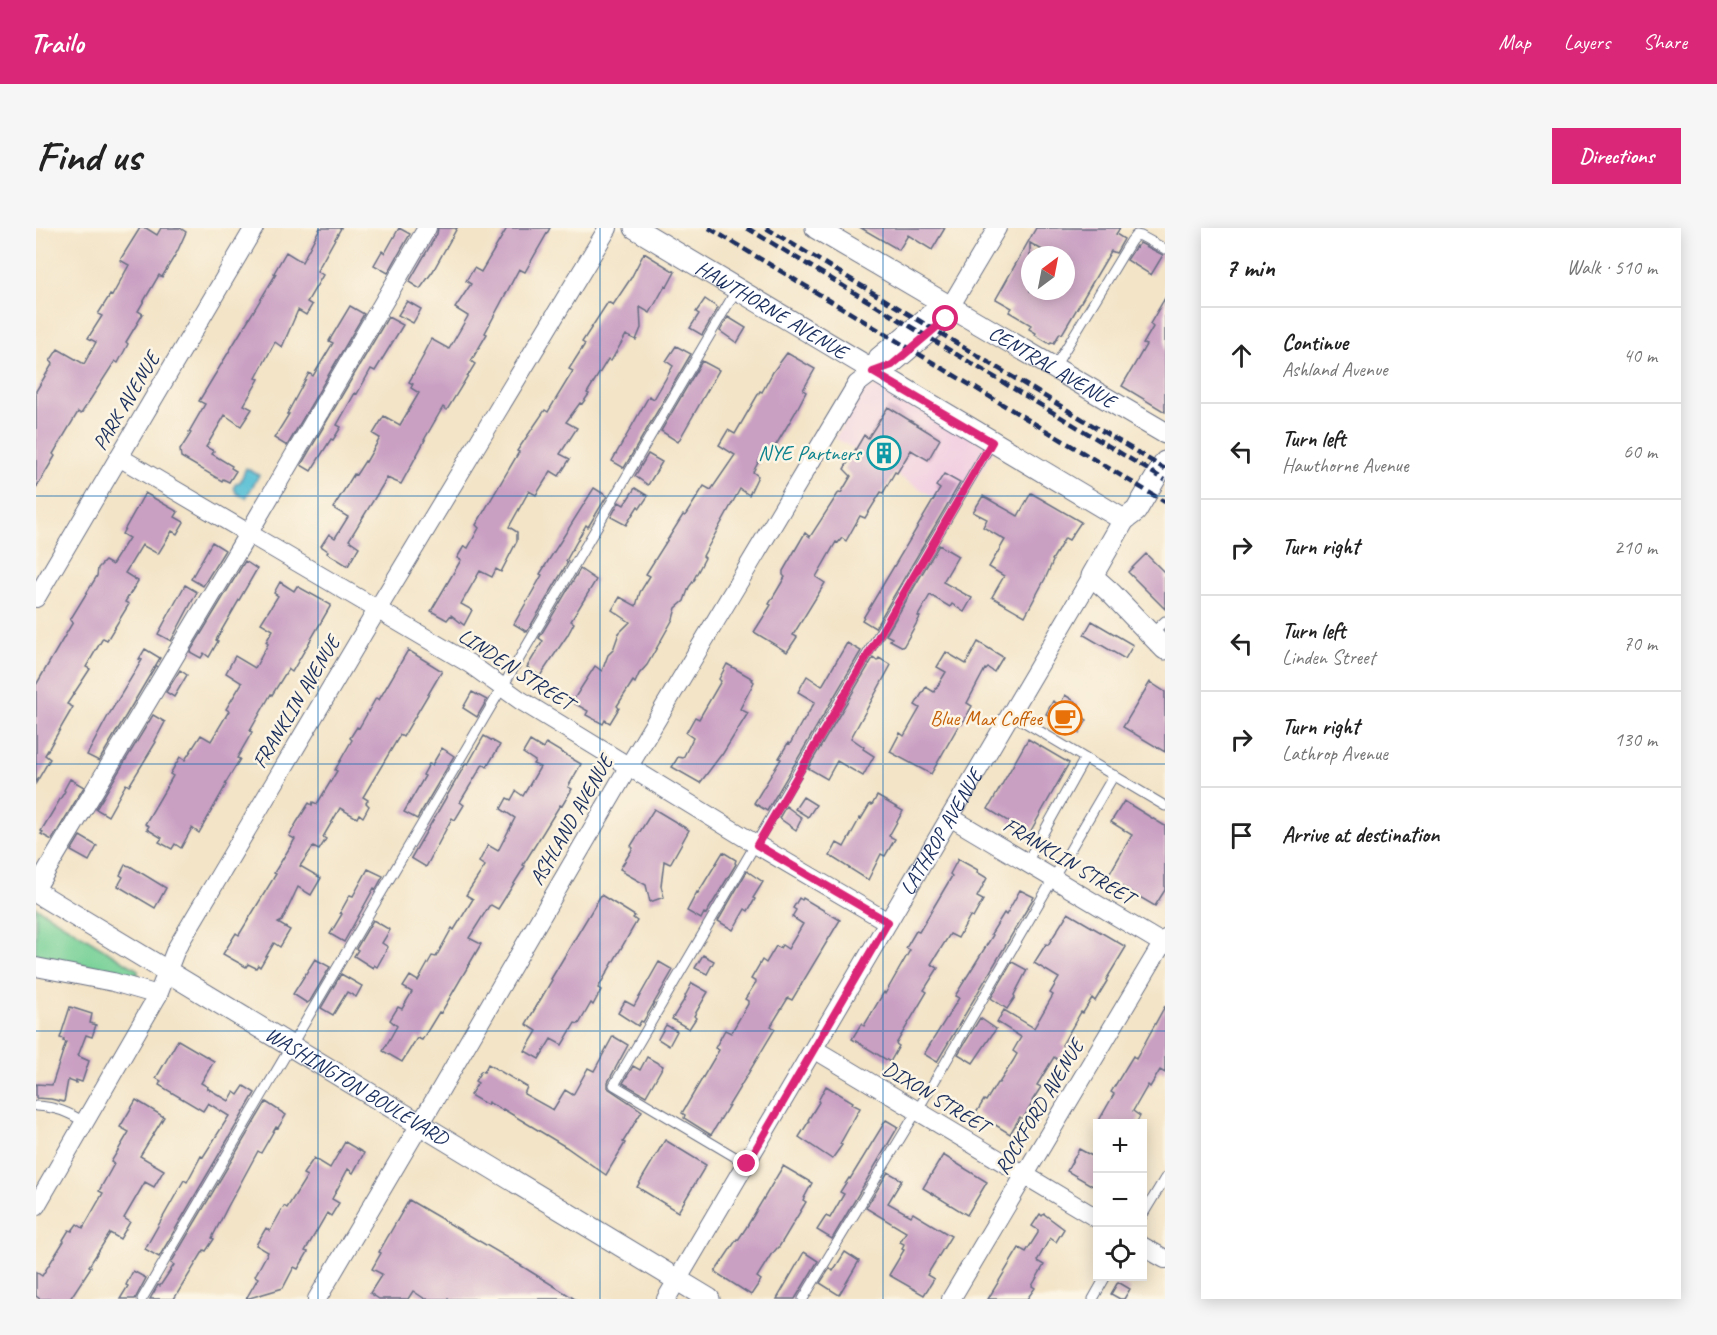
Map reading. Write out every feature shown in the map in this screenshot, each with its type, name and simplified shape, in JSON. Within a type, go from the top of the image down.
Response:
[{"type":"street","name":"PARK AVENUE","points":[[36,598],[254,228]]},
{"type":"street","points":[[36,890],[427,228]]},
{"type":"street","name":"FRANKLIN AVENUE","points":[[36,1206],[158,995],[176,949],[377,610],[608,228]]},
{"type":"street","name":"HAWTHORNE AVENUE","points":[[635,228],[1124,520]]},
{"type":"street","name":"CENTRAL AVENUE","points":[[816,228],[1165,433]]},
{"type":"street","name":"ASHLAND AVENUE","points":[[317,1299],[629,766],[857,384],[873,372],[892,365],[946,319],[950,307],[997,228]]},
{"type":"street","name":"LATHROP AVENUE","points":[[1124,520],[1125,505],[1157,450],[1165,444]]},
{"type":"street","name":"LINDEN STREET","points":[[119,457],[470,664],[503,688],[629,766],[888,922]]},
{"type":"street","name":"LATHROP AVENUE","points":[[666,1299],[1124,520],[1136,511],[1165,462]]},
{"type":"street","points":[[1092,576],[1158,627],[1165,649]]},
{"type":"street","name":"FRANKLIN STREET","points":[[950,817],[1164,942]]},
{"type":"street","name":"WASHINGTON BOULEVARD","points":[[36,890],[290,1047],[709,1299]]},
{"type":"street","name":"ROCKFORD AVENUE","points":[[951,1299],[1164,942]]},
{"type":"street","points":[[36,967],[112,982],[158,995]]},
{"type":"street","name":"DIXON STREET","points":[[814,1049],[1093,1216]]},
{"type":"street","points":[[1147,1248],[1165,1259]]},
{"type":"lane","points":[[1054,368],[1136,235],[1165,249]]},
{"type":"lane","points":[[142,1299],[737,289]]},
{"type":"lane","points":[[747,1164],[614,1085],[992,442]]},
{"type":"lane","points":[[1011,714],[1165,807]]},
{"type":"lane","points":[[1027,862],[1085,758]]},
{"type":"lane","points":[[803,1299],[1055,879],[1114,775]]},
{"type":"lane","points":[[36,1106],[67,1112],[84,1122]]},
{"type":"lane","points":[[1147,1209],[1165,1178]]},
{"type":"lane","points":[[1093,1299],[1103,1281]]},
{"type":"shaded area","points":[[879,385],[994,450],[957,511],[835,438],[865,390]]},
{"type":"green space","points":[[36,907],[138,970],[138,975],[132,978],[84,965],[36,959]]},
{"type":"water","points":[[246,468],[259,475],[246,498],[236,493],[234,487],[240,482]]},
{"type":"building","points":[[140,228],[146,228],[157,235],[161,228],[180,228],[186,232],[162,277],[159,275],[138,311],[143,314],[126,342],[128,344],[118,363],[115,361],[81,414],[78,412],[36,488],[36,391],[53,363],[50,361],[58,349],[84,364],[96,342],[88,338],[102,316],[98,314],[110,295],[112,296],[129,265],[120,260]]},
{"type":"building","points":[[320,228],[341,228],[317,271],[323,275],[307,302],[312,305],[306,315],[298,310],[282,347],[275,342],[256,378],[259,379],[244,405],[252,409],[241,426],[225,415],[206,447],[214,451],[212,454],[236,471],[229,482],[223,479],[222,481],[181,457],[180,450],[205,404],[199,401],[276,274],[274,273],[286,252],[302,262]]},
{"type":"building","points":[[399,228],[410,234],[388,273],[374,265],[382,251],[385,253]]},
{"type":"building","points":[[438,228],[457,228],[420,289],[409,282],[437,234]]},
{"type":"building","points":[[507,228],[550,228],[525,272],[519,269],[471,361],[475,364],[447,410],[443,407],[401,484],[387,478],[349,540],[359,547],[348,566],[327,553],[328,551],[321,546],[329,534],[335,538],[348,517],[333,508],[380,438],[373,434],[384,416],[400,425],[419,393],[411,388],[413,384],[409,382],[431,339],[449,349],[468,316],[455,308],[471,284],[466,281],[474,268],[481,272]]},
{"type":"building","points":[[861,228],[945,228],[932,250],[908,235],[899,250]]},
{"type":"building","points":[[1036,228],[1120,228],[1116,234],[1124,239],[1116,253],[1111,251],[1062,334],[1060,333],[1054,343],[1050,344],[1035,335],[1036,333],[1029,329],[1031,325],[1009,312],[1012,308],[996,299],[1021,255],[1021,300],[1075,300],[1075,246],[1035,246],[1030,243],[1030,246],[1026,246]]},
{"type":"building","points":[[1140,243],[1163,255],[1151,275],[1127,260]]},
{"type":"building","points":[[644,253],[675,272],[650,313],[640,307],[641,328],[636,340],[626,335],[611,361],[608,359],[587,393],[589,394],[566,422],[577,428],[560,454],[570,459],[559,476],[551,471],[536,495],[529,491],[509,527],[517,532],[517,541],[501,572],[496,569],[492,577],[480,571],[461,604],[472,610],[464,625],[451,615],[447,620],[431,611],[461,560],[457,558],[464,546],[468,548],[479,528],[476,525],[519,452],[517,451],[545,410],[548,412],[573,371],[569,369],[585,344],[582,342],[608,302],[613,305]]},
{"type":"building","points":[[1165,298],[1165,412],[1122,386],[1146,345],[1143,344],[1153,327],[1150,324]]},
{"type":"building","points":[[705,299],[718,308],[702,335],[690,328],[699,314],[696,312]]},
{"type":"building","points":[[407,301],[421,309],[413,323],[398,315]]},
{"type":"building","points":[[350,306],[364,314],[287,446],[274,438],[289,414],[287,414],[309,373],[313,376],[333,343],[329,341]]},
{"type":"building","points":[[388,317],[403,325],[375,371],[371,369],[357,394],[355,393],[337,425],[341,427],[311,471],[301,465]]},
{"type":"building","points":[[728,317],[746,328],[737,343],[720,331]]},
{"type":"building","points":[[676,346],[691,354],[624,468],[612,461],[649,396],[654,399],[673,366],[666,361]]},
{"type":"building","points":[[787,353],[815,369],[803,390],[806,392],[773,450],[766,448],[753,472],[758,476],[749,495],[740,489],[703,556],[705,558],[684,601],[676,608],[673,619],[647,665],[635,683],[633,681],[617,706],[619,708],[610,723],[605,720],[603,724],[586,715],[588,711],[572,702],[595,666],[602,671],[619,633],[630,622],[612,610],[620,597],[636,606],[640,592],[650,576],[646,574],[683,515],[685,516],[704,486],[711,490],[735,455],[719,445],[728,430],[735,434],[760,391],[762,392]]},
{"type":"building","points":[[702,361],[719,370],[678,442],[661,431]]},
{"type":"building","points":[[888,407],[940,439],[928,460],[911,450],[865,518],[860,516],[846,541],[842,538],[838,543],[836,542],[816,577],[825,583],[793,635],[797,637],[787,652],[754,632],[771,605],[769,604],[785,577],[783,571],[805,533],[810,537],[839,492],[841,493],[851,476],[844,469],[864,435],[868,438]]},
{"type":"building","points":[[648,454],[662,462],[648,485],[635,476]]},
{"type":"building","points":[[944,474],[960,483],[875,628],[862,620],[940,489],[936,486]]},
{"type":"building","points":[[594,488],[607,496],[588,527],[586,525],[566,561],[568,562],[527,632],[514,624],[542,575],[540,574]]},
{"type":"building","points":[[635,488],[648,496],[640,508],[638,506],[626,525],[611,517],[619,502],[624,505]]},
{"type":"building","points":[[145,493],[178,512],[175,517],[184,522],[177,534],[172,531],[158,554],[142,545],[125,573],[138,581],[125,602],[129,604],[107,640],[103,638],[86,667],[90,669],[67,704],[73,707],[45,755],[50,759],[36,783],[36,685],[73,622],[70,620],[97,576],[98,568],[105,561],[112,565],[129,538],[122,534]]},
{"type":"building","points":[[1031,493],[1081,522],[1069,540],[1065,538],[1025,616],[992,597],[1004,576],[989,567],[1005,540],[983,527],[987,519],[973,512],[983,496],[1018,516]]},
{"type":"building","points":[[212,542],[225,550],[203,586],[191,579]]},
{"type":"building","points":[[939,545],[958,556],[943,582],[972,598],[964,612],[930,595],[903,647],[886,635]]},
{"type":"building","points":[[1146,554],[1165,573],[1165,609],[1128,572]]},
{"type":"building","points":[[245,561],[257,569],[216,640],[218,641],[209,657],[204,653],[201,658],[190,652]]},
{"type":"building","points":[[580,569],[596,580],[571,621],[574,623],[567,636],[540,676],[527,667],[543,641],[539,638]]},
{"type":"building","points":[[280,582],[294,591],[297,586],[331,605],[292,672],[288,669],[271,694],[237,758],[240,759],[199,833],[192,828],[181,848],[175,844],[172,849],[159,842],[162,838],[147,829],[149,826],[145,824],[173,776],[170,774],[180,757],[185,760],[201,735],[211,741],[229,711],[226,709],[242,683],[226,673],[235,656],[255,668],[273,630],[261,623],[278,596],[274,593]]},
{"type":"building","points":[[185,585],[197,592],[171,641],[158,634]]},
{"type":"building","points":[[1092,621],[1133,645],[1125,659],[1084,635]]},
{"type":"building","points":[[978,642],[1003,657],[994,672],[988,668],[985,669],[967,703],[972,706],[931,774],[890,752],[900,733],[904,736],[920,708],[915,705],[926,687],[934,692],[946,672],[937,667],[946,652],[966,664]]},
{"type":"building","points":[[847,643],[861,651],[767,811],[754,803],[788,743],[790,744],[815,702],[798,692],[807,676],[822,686]]},
{"type":"building","points":[[145,649],[160,658],[99,761],[87,755],[142,660],[139,659]]},
{"type":"building","points":[[408,650],[442,671],[403,737],[400,735],[363,797],[368,800],[366,803],[369,806],[363,817],[359,814],[357,818],[340,808],[323,837],[326,839],[319,850],[313,847],[300,866],[321,878],[311,895],[298,887],[282,921],[278,923],[290,930],[280,947],[274,943],[260,967],[258,965],[256,968],[248,964],[246,967],[223,954],[236,933],[239,935],[276,874],[274,873],[295,839],[289,836],[297,822],[309,803],[317,804],[337,771],[335,770],[352,740],[350,738],[357,727],[359,728],[376,698],[379,700]]},
{"type":"building","points":[[873,658],[877,661],[879,658],[891,665],[851,738],[874,756],[863,776],[837,761],[827,779],[808,768]]},
{"type":"building","points":[[727,664],[753,679],[754,682],[740,709],[748,713],[722,755],[700,783],[672,767],[678,757],[683,758],[693,738],[686,733],[695,717],[699,719],[721,681],[719,679]]},
{"type":"building","points":[[180,670],[187,675],[174,697],[166,692]]},
{"type":"building","points":[[1150,682],[1165,692],[1165,752],[1123,727]]},
{"type":"building","points":[[472,692],[487,700],[477,717],[463,708]]},
{"type":"building","points":[[1065,695],[1079,704],[1074,712],[1087,720],[1079,733],[1046,714],[1053,701],[1060,705]]},
{"type":"building","points":[[153,715],[165,722],[156,742],[129,786],[126,784],[108,816],[96,809]]},
{"type":"building","points":[[484,736],[500,745],[487,767],[483,764],[460,802],[464,805],[455,820],[452,818],[426,867],[411,858]]},
{"type":"building","points":[[1028,739],[1069,763],[1029,834],[988,809]]},
{"type":"building","points":[[530,741],[543,749],[546,743],[581,764],[568,787],[572,789],[523,865],[525,866],[498,909],[489,906],[469,938],[481,944],[441,1013],[439,1012],[422,1040],[417,1038],[402,1062],[383,1051],[397,1026],[390,1020],[398,1007],[402,1009],[412,992],[403,987],[410,976],[418,981],[432,956],[436,957],[452,928],[454,930],[473,899],[466,895],[485,866],[479,862],[488,845],[498,851],[515,818],[501,809],[507,798],[511,800],[516,791],[523,796],[540,767],[533,764],[535,761],[523,753]]},
{"type":"building","points":[[442,748],[454,756],[417,819],[404,812],[425,776],[423,775],[429,764],[432,765]]},
{"type":"building","points":[[70,779],[84,787],[52,840],[41,834],[43,832],[41,831]]},
{"type":"building","points":[[877,796],[903,811],[889,836],[895,839],[885,856],[881,854],[868,880],[830,856],[837,843],[844,847],[860,818]]},
{"type":"building","points":[[803,797],[816,805],[808,817],[795,809]]},
{"type":"building","points":[[1124,801],[1165,826],[1165,890],[1155,906],[1107,878],[1132,835],[1111,822]]},
{"type":"building","points":[[786,806],[802,818],[796,830],[779,818]]},
{"type":"building","points":[[654,809],[689,830],[670,864],[664,861],[661,886],[664,897],[650,902],[646,885],[620,869]]},
{"type":"building","points":[[80,836],[97,846],[89,861],[71,851]]},
{"type":"building","points":[[723,852],[736,860],[736,864],[701,919],[687,911]]},
{"type":"building","points":[[958,859],[987,878],[977,897],[983,900],[973,918],[970,916],[958,938],[950,934],[931,964],[938,968],[924,990],[927,992],[896,1044],[899,1046],[890,1062],[852,1039],[861,1024],[864,1026],[884,992],[885,994],[910,950],[906,948],[916,931],[919,932],[952,876],[950,874]]},
{"type":"building","points":[[125,865],[166,888],[155,908],[118,886],[123,877],[120,875]]},
{"type":"building","points":[[368,869],[383,876],[344,942],[330,934],[350,895],[353,896]]},
{"type":"building","points":[[747,871],[763,882],[748,911],[745,909],[733,930],[718,921]]},
{"type":"building","points":[[1020,890],[1034,897],[937,1062],[924,1054],[959,998],[955,996],[993,935],[991,934],[1004,913],[1006,915]]},
{"type":"building","points":[[601,895],[635,916],[633,918],[637,921],[598,988],[601,990],[593,1005],[591,1003],[579,1024],[575,1023],[562,1045],[551,1039],[539,1059],[525,1051],[537,1031],[526,1024]]},
{"type":"building","points":[[799,898],[802,900],[803,898],[840,920],[792,1000],[788,998],[771,1026],[775,1029],[711,1135],[684,1118],[685,1115],[682,1113],[719,1050],[715,1048],[725,1030],[731,1033],[748,1004],[745,999],[756,982],[751,979],[762,960],[766,963],[776,946],[780,948],[782,945],[788,949],[803,924],[792,917],[796,910],[793,908]]},
{"type":"building","points":[[1068,913],[1126,947],[1095,1001],[1092,998],[1083,1013],[1081,1012],[1062,1045],[1066,1047],[1058,1060],[1054,1057],[1037,1085],[1041,1087],[1033,1102],[1023,1119],[1020,1117],[1010,1134],[976,1113],[1013,1061],[1017,1054],[1013,1051],[1021,1037],[997,1022],[1004,1010],[1034,1028],[1053,995],[1050,993],[1059,978],[1034,963]]},
{"type":"building","points":[[373,920],[390,930],[382,943],[388,947],[377,967],[374,965],[373,968],[354,956]]},
{"type":"building","points":[[703,955],[714,961],[707,974],[695,968]]},
{"type":"building","points":[[315,959],[330,967],[307,1003],[293,994]]},
{"type":"building","points":[[659,962],[673,970],[643,1022],[641,1021],[638,1026],[618,1013],[625,1001],[634,1006]]},
{"type":"building","points":[[1012,962],[1027,970],[1007,1009],[991,998]]},
{"type":"building","points":[[341,974],[362,986],[356,997],[347,992],[333,1015],[321,1008]]},
{"type":"building","points":[[692,983],[708,992],[689,1029],[672,1019]]},
{"type":"building","points":[[1165,1006],[1165,1073],[1160,1070],[1133,1111],[1140,1116],[1138,1119],[1100,1119],[1114,1094],[1111,1092],[1133,1056],[1136,1059]]},
{"type":"building","points":[[70,1007],[92,1014],[90,1023],[96,1025],[92,1037],[86,1035],[78,1056],[89,1061],[82,1082],[76,1080],[76,1083],[68,1080],[64,1102],[36,1098],[36,1084],[52,1085],[66,1042],[60,1038]]},
{"type":"building","points":[[980,1018],[996,1029],[973,1063],[958,1054]]},
{"type":"building","points":[[666,1025],[677,1031],[669,1046],[658,1039]]},
{"type":"building","points":[[613,1036],[628,1045],[608,1082],[608,1088],[642,1111],[606,1175],[566,1147],[503,1109],[488,1102],[487,1105],[470,1095],[478,1083],[475,1081],[488,1064],[527,1087],[524,1094],[553,1110],[565,1090],[573,1095],[588,1068],[594,1071]]},
{"type":"building","points":[[178,1040],[214,1061],[201,1083],[207,1088],[229,1101],[234,1092],[238,1095],[244,1086],[255,1093],[159,1257],[145,1249],[184,1180],[187,1182],[201,1156],[203,1157],[229,1116],[208,1103],[203,1111],[159,1085],[161,1081],[156,1078]]},
{"type":"building","points":[[647,1057],[663,1066],[646,1096],[623,1083],[633,1066],[640,1070]]},
{"type":"building","points":[[826,1086],[860,1108],[840,1144],[842,1145],[832,1159],[799,1137]]},
{"type":"building","points":[[136,1100],[164,1117],[140,1156],[164,1170],[154,1187],[145,1182],[124,1218],[130,1222],[120,1239],[110,1233],[70,1299],[40,1299],[36,1296],[36,1272],[42,1276],[69,1230],[72,1231],[77,1224],[83,1228],[103,1193],[99,1191],[114,1164],[111,1162],[129,1132],[120,1127]]},
{"type":"building","points":[[266,1102],[286,1115],[261,1153],[258,1151],[212,1238],[214,1239],[206,1251],[204,1250],[174,1299],[150,1299],[174,1265],[171,1263]]},
{"type":"building","points":[[886,1120],[898,1127],[832,1239],[817,1230],[826,1216],[830,1218],[844,1194],[840,1192]]},
{"type":"building","points":[[665,1140],[706,1165],[678,1212],[637,1187]]},
{"type":"building","points":[[345,1142],[364,1153],[353,1173],[348,1169],[332,1199],[339,1203],[331,1216],[327,1213],[305,1251],[308,1252],[298,1269],[294,1267],[283,1288],[246,1299],[258,1278],[255,1276],[268,1252],[256,1245],[266,1228],[270,1231],[284,1206],[287,1208],[307,1176],[303,1174],[314,1158],[330,1168]]},
{"type":"building","points":[[1079,1149],[1093,1156],[1093,1186],[1067,1171]]},
{"type":"building","points":[[943,1155],[987,1182],[967,1215],[923,1188]]},
{"type":"building","points":[[783,1166],[812,1183],[803,1200],[806,1202],[779,1247],[772,1253],[757,1277],[761,1280],[751,1295],[715,1272],[746,1228]]},
{"type":"building","points":[[888,1172],[902,1180],[888,1203],[911,1216],[913,1213],[951,1236],[927,1275],[934,1279],[924,1295],[889,1275],[904,1250],[902,1249],[904,1244],[900,1242],[906,1232],[866,1208]]},
{"type":"building","points":[[409,1200],[575,1299],[425,1299],[413,1291],[408,1299],[379,1299],[370,1293],[382,1274],[372,1269],[381,1253],[379,1252]]},
{"type":"building","points":[[1040,1214],[1042,1216],[1044,1214],[1064,1229],[1056,1242],[1050,1238],[1037,1261],[1044,1265],[1032,1286],[1035,1288],[1027,1299],[988,1299],[1019,1248],[1026,1252],[1038,1233],[1038,1230],[1032,1226]]},
{"type":"building","points":[[804,1252],[818,1261],[795,1299],[777,1299]]},
{"type":"building","points":[[845,1252],[859,1261],[839,1295],[820,1283],[830,1268],[833,1271]]},
{"type":"building","points":[[133,1271],[146,1278],[135,1299],[120,1299],[128,1286],[126,1285]]},
{"type":"building","points":[[1118,1282],[1130,1289],[1124,1299],[1111,1294]]},
{"type":"railway","points":[[709,228],[1165,502]]},
{"type":"railway","points":[[747,228],[1165,480]]},
{"type":"railway","points":[[766,228],[1165,469]]},
{"type":"place","name":"NYE Partners","points":[[884,453]]},
{"type":"place","name":"Blue Max Coffee","points":[[1065,718]]},
{"type":"route","points":[[747,1164],[888,922],[757,845],[992,442],[873,372],[892,365],[946,319]]}]
